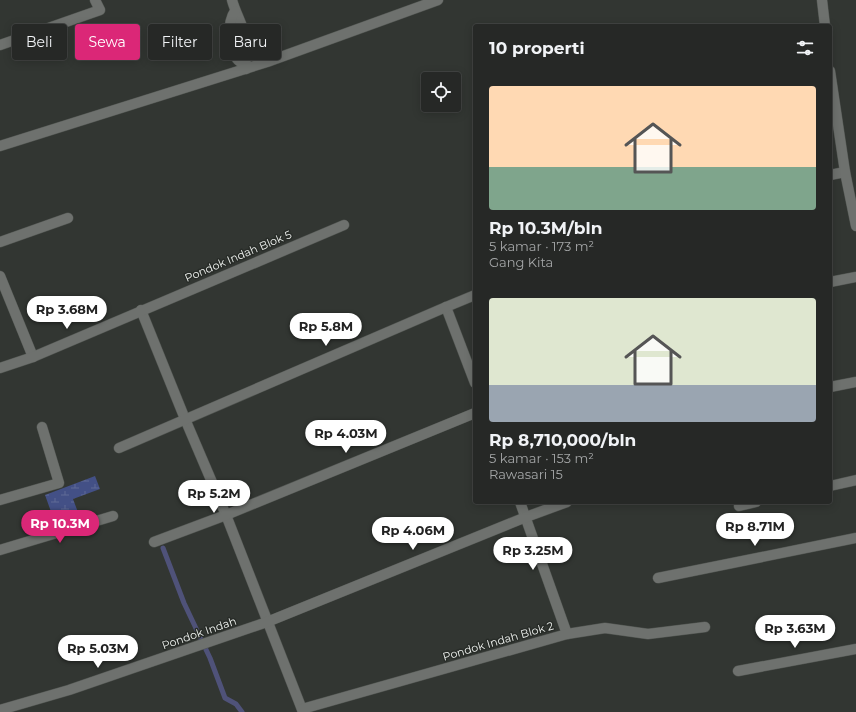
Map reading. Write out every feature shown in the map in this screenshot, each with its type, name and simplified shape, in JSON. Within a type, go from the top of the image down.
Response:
[{"type":"street","points":[[0,45],[100,10],[95,0]]},
{"type":"street","points":[[232,0],[235,11],[241,22],[247,44],[248,53],[245,67]]},
{"type":"street","points":[[0,146],[245,67],[267,62],[438,0]]},
{"type":"street","points":[[822,0],[825,24]]},
{"type":"street","points":[[235,11],[230,22],[231,42],[234,55],[245,67]]},
{"type":"street","points":[[832,84],[845,172],[853,196],[856,226]]},
{"type":"street","points":[[832,174],[845,172]]},
{"type":"street","points":[[0,242],[68,218]]},
{"type":"street","name":"Pondok Indah Blok 5","points":[[0,368],[33,357],[344,225]]},
{"type":"street","points":[[0,276],[33,357]]},
{"type":"street","points":[[832,282],[856,277]]},
{"type":"street","points":[[119,448],[473,297]]},
{"type":"street","points":[[446,307],[473,378]]},
{"type":"street","points":[[141,310],[226,515],[302,710]]},
{"type":"street","points":[[832,387],[856,382]]},
{"type":"street","points":[[154,542],[226,515],[473,414]]},
{"type":"street","points":[[0,499],[59,483],[42,428]]},
{"type":"street","points":[[832,486],[856,480]]},
{"type":"street","points":[[521,504],[567,634]]},
{"type":"street","name":"Pondok Indah","points":[[0,710],[69,690],[268,622],[562,504]]},
{"type":"street","points":[[739,506],[748,504]]},
{"type":"street","points":[[0,550],[113,516]]},
{"type":"street","points":[[658,578],[856,538]]},
{"type":"street","name":"Pondok Indah Blok 2","points":[[302,710],[567,634],[605,628],[648,634],[705,627]]},
{"type":"street","points":[[738,671],[856,649]]},
{"type":"green space","points":[[95,476],[100,489],[73,499],[82,523],[58,531],[45,495]]},
{"type":"waterway","points":[[163,548],[184,603],[210,658],[225,698],[236,704],[242,712]]}]
